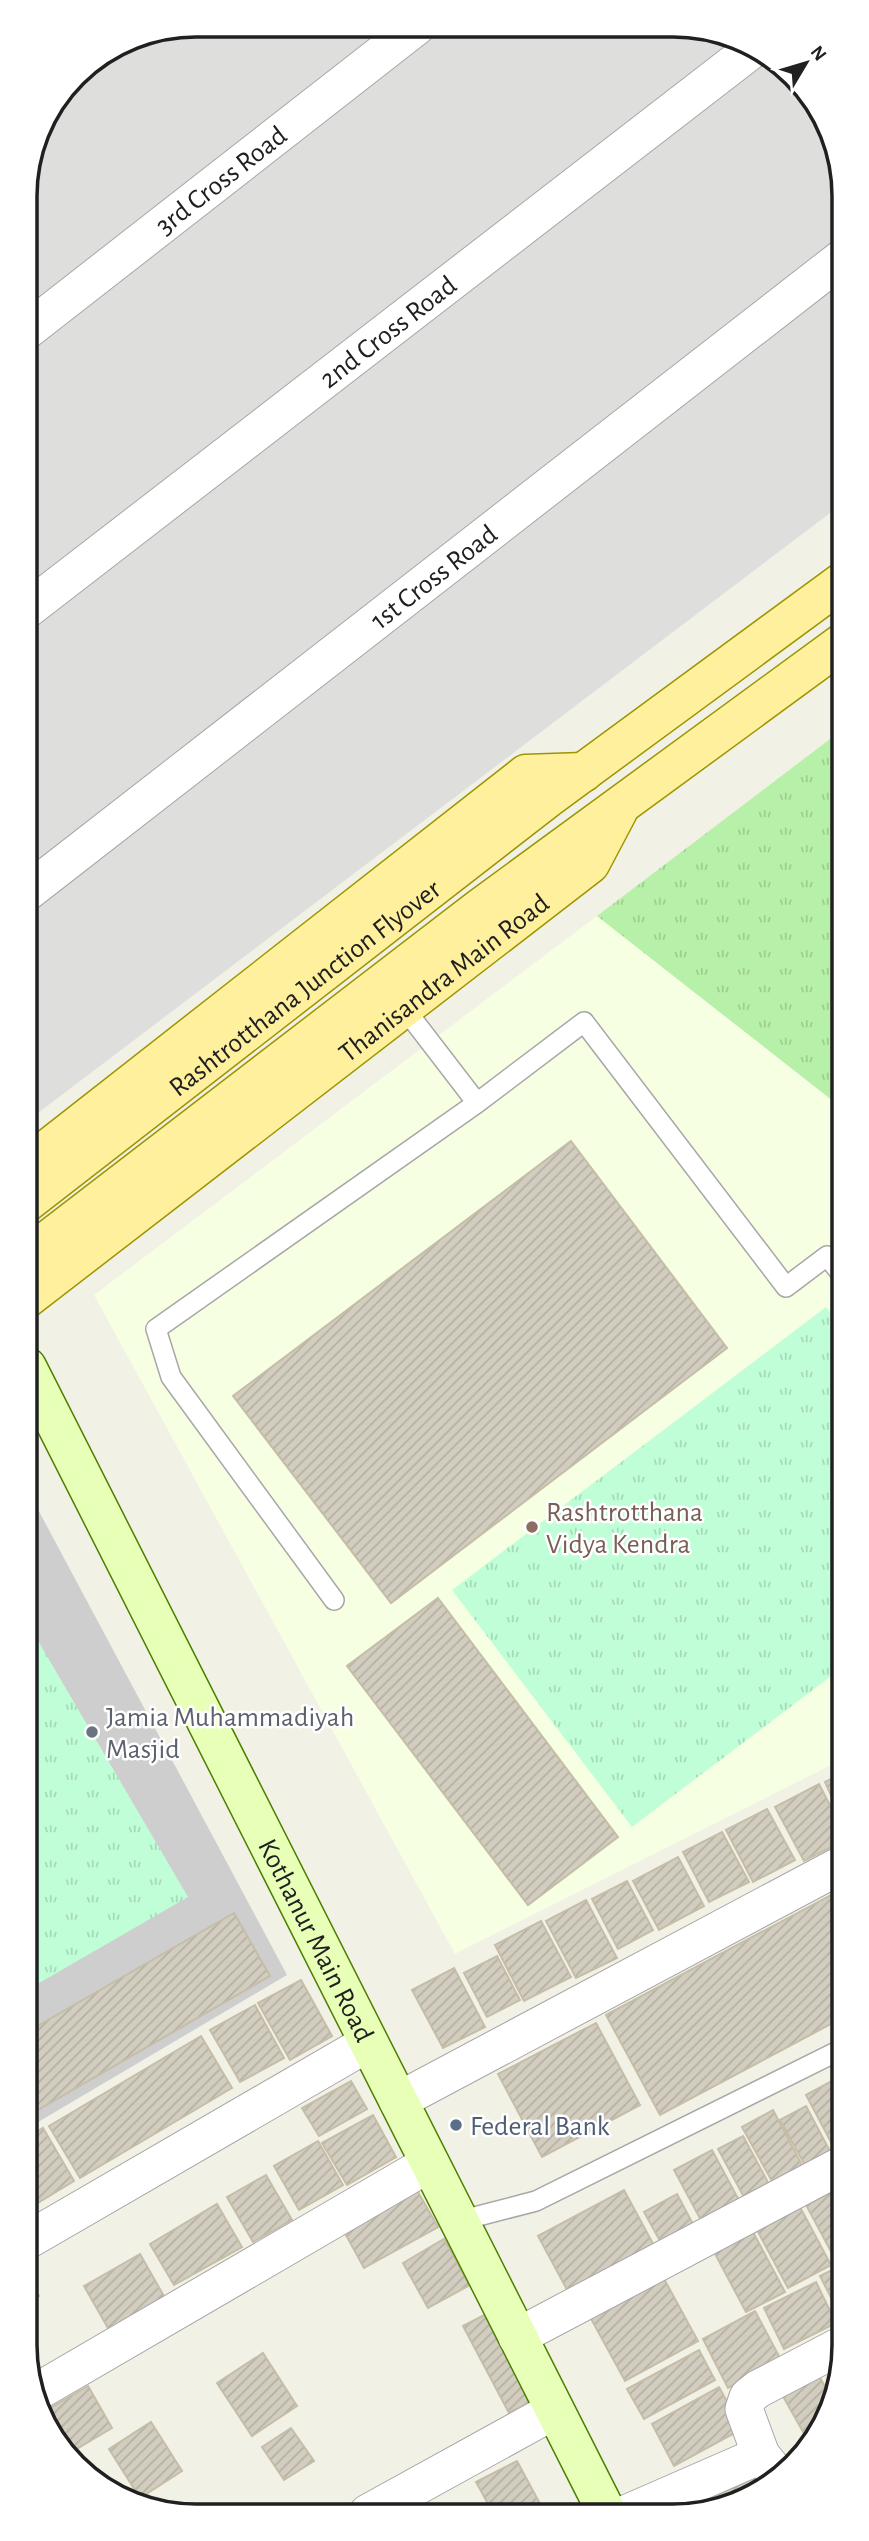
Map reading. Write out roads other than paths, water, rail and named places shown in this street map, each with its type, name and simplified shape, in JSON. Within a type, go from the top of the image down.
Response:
[{"type":"main road","points":[[37,1157],[526,774],[584,772],[832,589]]},
{"type":"main road","name":"Thanisandra Main Road","points":[[37,1291],[590,864],[621,806],[832,650]]},
{"type":"main road","name":"Rashtrotthana Junction Flyover","points":[[37,1194],[584,772]]},
{"type":"main road","name":"Rashtrotthana Junction Flyover","points":[[37,1249],[469,916],[621,806]]},
{"type":"main road","name":"Kothanur Main Road","points":[[37,1389],[602,2504]]},
{"type":"street","name":"3rd Cross Road","points":[[37,323],[403,37]]},
{"type":"street","name":"2nd Cross Road","points":[[37,602],[746,54]]},
{"type":"street","name":"1st Cross Road","points":[[37,884],[832,266]]},
{"type":"street","points":[[398,2101],[832,1870]]},
{"type":"street","points":[[37,2235],[368,2043]]},
{"type":"street","points":[[43,2389],[430,2163]]},
{"type":"street","points":[[517,2337],[832,2170]]},
{"type":"street","points":[[655,2504],[770,2466],[744,2409],[748,2396],[832,2350]]},
{"type":"street","points":[[384,2504],[555,2410]]},
{"type":"lane","points":[[404,1008],[477,1104]]},
{"type":"lane","points":[[334,1600],[171,1377],[156,1329],[477,1104],[584,1022],[786,1287],[827,1256],[832,1262]]},
{"type":"lane","points":[[458,2221],[536,2201],[832,2054]]},
{"type":"place","name":"Rashtrotthana Vidya Kendra","points":[[532,1527]]},
{"type":"place","name":"Jamia Muhammadiyah Masjid","points":[[92,1732]]},
{"type":"place","name":"Federal Bank","points":[[456,2125]]}]
